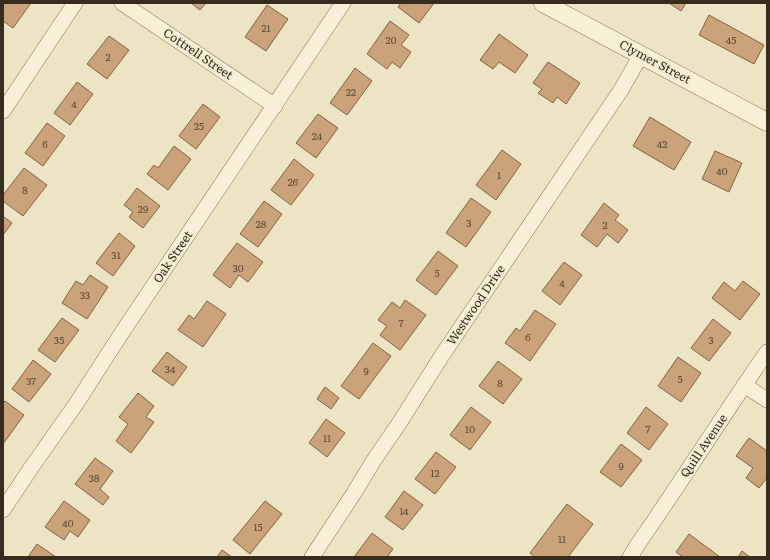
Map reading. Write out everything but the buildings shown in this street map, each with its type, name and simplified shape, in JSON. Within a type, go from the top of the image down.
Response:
[{"type":"street","points":[[3,111],[75,3]]},
{"type":"street","name":"Cottrell Street","points":[[122,3],[275,106]]},
{"type":"street","name":"Oak Street","points":[[3,510],[76,404],[343,3]]},
{"type":"street","name":"Clymer Street","points":[[543,3],[767,122]]},
{"type":"street","name":"Westwood Drive","points":[[312,557],[441,357],[621,90],[641,55]]},
{"type":"street","name":"Quill Avenue","points":[[630,557],[767,352]]},
{"type":"street","points":[[744,385],[767,400]]}]
